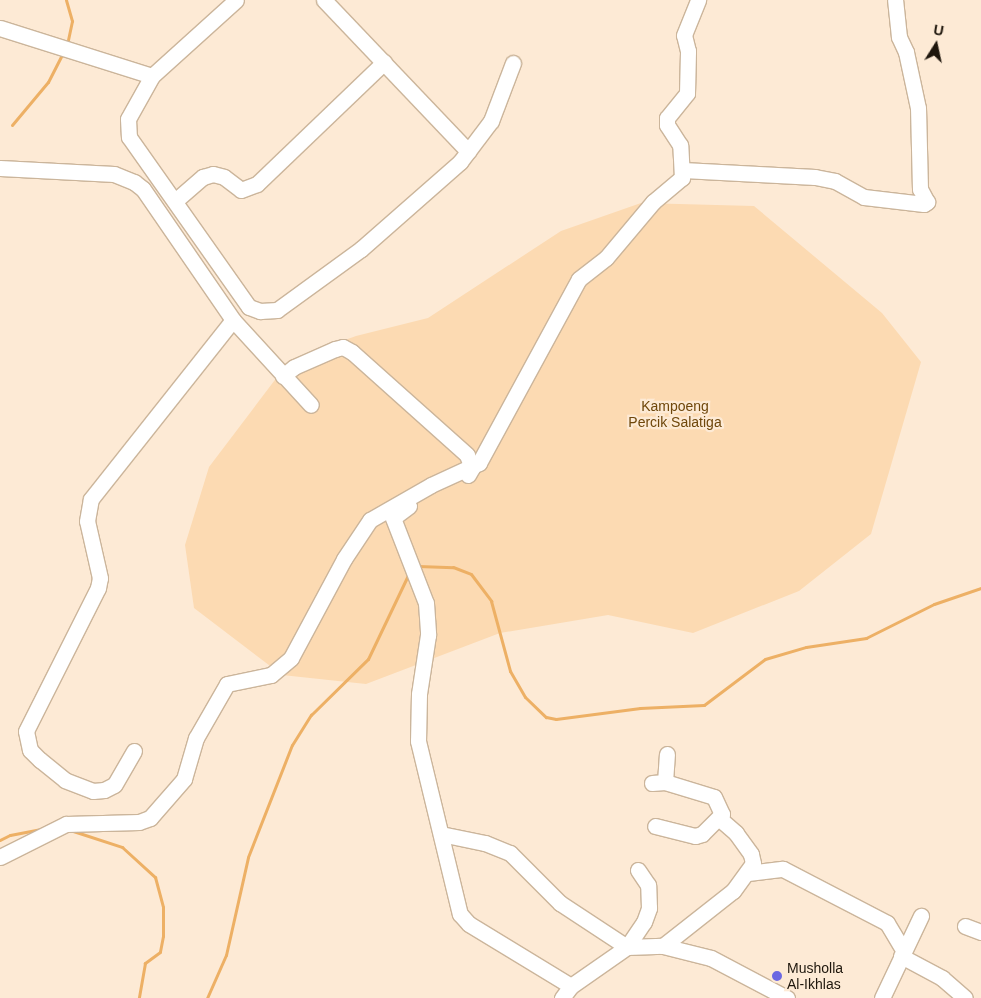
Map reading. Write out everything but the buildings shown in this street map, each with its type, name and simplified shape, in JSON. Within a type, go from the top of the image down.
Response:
[{"type":"street","points":[[236,0],[152,76],[133,108],[126,128],[129,137],[249,306],[260,311],[277,310],[361,249],[468,151],[490,121],[513,63]]},
{"type":"street","points":[[324,0],[468,151]]},
{"type":"street","points":[[0,857],[60,825],[139,822],[158,812],[184,779],[196,738],[227,684],[271,674],[291,658],[344,559],[370,520],[431,486],[479,463],[578,279],[606,258],[653,202],[679,182],[683,170],[680,144],[666,125],[666,118],[686,93],[688,51],[684,35],[698,0]]},
{"type":"street","points":[[683,170],[814,177],[835,181],[864,197],[924,204],[927,202],[920,189],[918,108],[906,52],[899,37],[895,0]]},
{"type":"street","points":[[0,28],[80,55],[152,76]]},
{"type":"street","points":[[175,201],[202,177],[213,174],[224,177],[241,190],[257,184],[384,62]]},
{"type":"street","points":[[0,168],[114,174],[134,182],[143,189],[233,320],[311,405]]},
{"type":"street","points":[[134,751],[114,785],[104,790],[93,790],[65,780],[40,760],[30,750],[26,731],[98,588],[100,578],[87,521],[91,499],[233,320]]},
{"type":"street","points":[[283,376],[306,362],[343,347],[352,352],[424,417],[431,419],[467,455],[472,468]]},
{"type":"street","points":[[472,468],[467,476],[405,508],[393,518],[407,559],[426,603],[428,635],[420,694],[418,742],[460,914],[464,919],[566,992],[627,947],[644,922],[650,908],[648,885],[638,870]]},
{"type":"street","points":[[655,826],[695,836],[702,834],[720,819],[721,809],[714,798],[659,783],[667,754]]},
{"type":"street","points":[[663,946],[733,891],[748,873],[753,863],[751,854],[736,833],[720,819]]},
{"type":"street","points":[[441,834],[485,842],[510,854],[560,903],[627,947],[663,946],[711,958],[765,993],[787,998]]},
{"type":"street","points":[[748,873],[783,869],[887,923],[903,953],[942,978],[965,998]]},
{"type":"street","points":[[882,998],[921,916]]},
{"type":"street","points":[[966,926],[981,932]]},
{"type":"green space","name":"Kampoeng Percik Salatiga","points":[[641,203],[754,206],[882,313],[921,362],[871,534],[799,591],[693,633],[608,615],[500,633],[366,684],[282,675],[194,608],[185,545],[209,467],[290,360],[356,336],[428,318],[561,231]]},
{"type":"waterway","points":[[66,0],[72,21],[67,44]]},
{"type":"waterway","points":[[12,125],[48,82],[63,52]]},
{"type":"waterway","points":[[418,566],[453,567],[471,574],[491,601],[510,671],[525,697],[546,717],[556,719],[640,708],[704,705],[765,659],[806,647],[866,638],[934,604],[981,588]]},
{"type":"waterway","points":[[207,998],[226,955],[248,857],[292,745],[311,715],[368,659],[409,573]]},
{"type":"waterway","points":[[0,840],[10,835],[42,829]]},
{"type":"waterway","points":[[73,831],[122,847],[155,877],[163,907],[163,936],[160,952],[145,963],[139,998]]},
{"type":"place","name":"Musholla Al-Ikhlas","points":[[777,976]]}]
